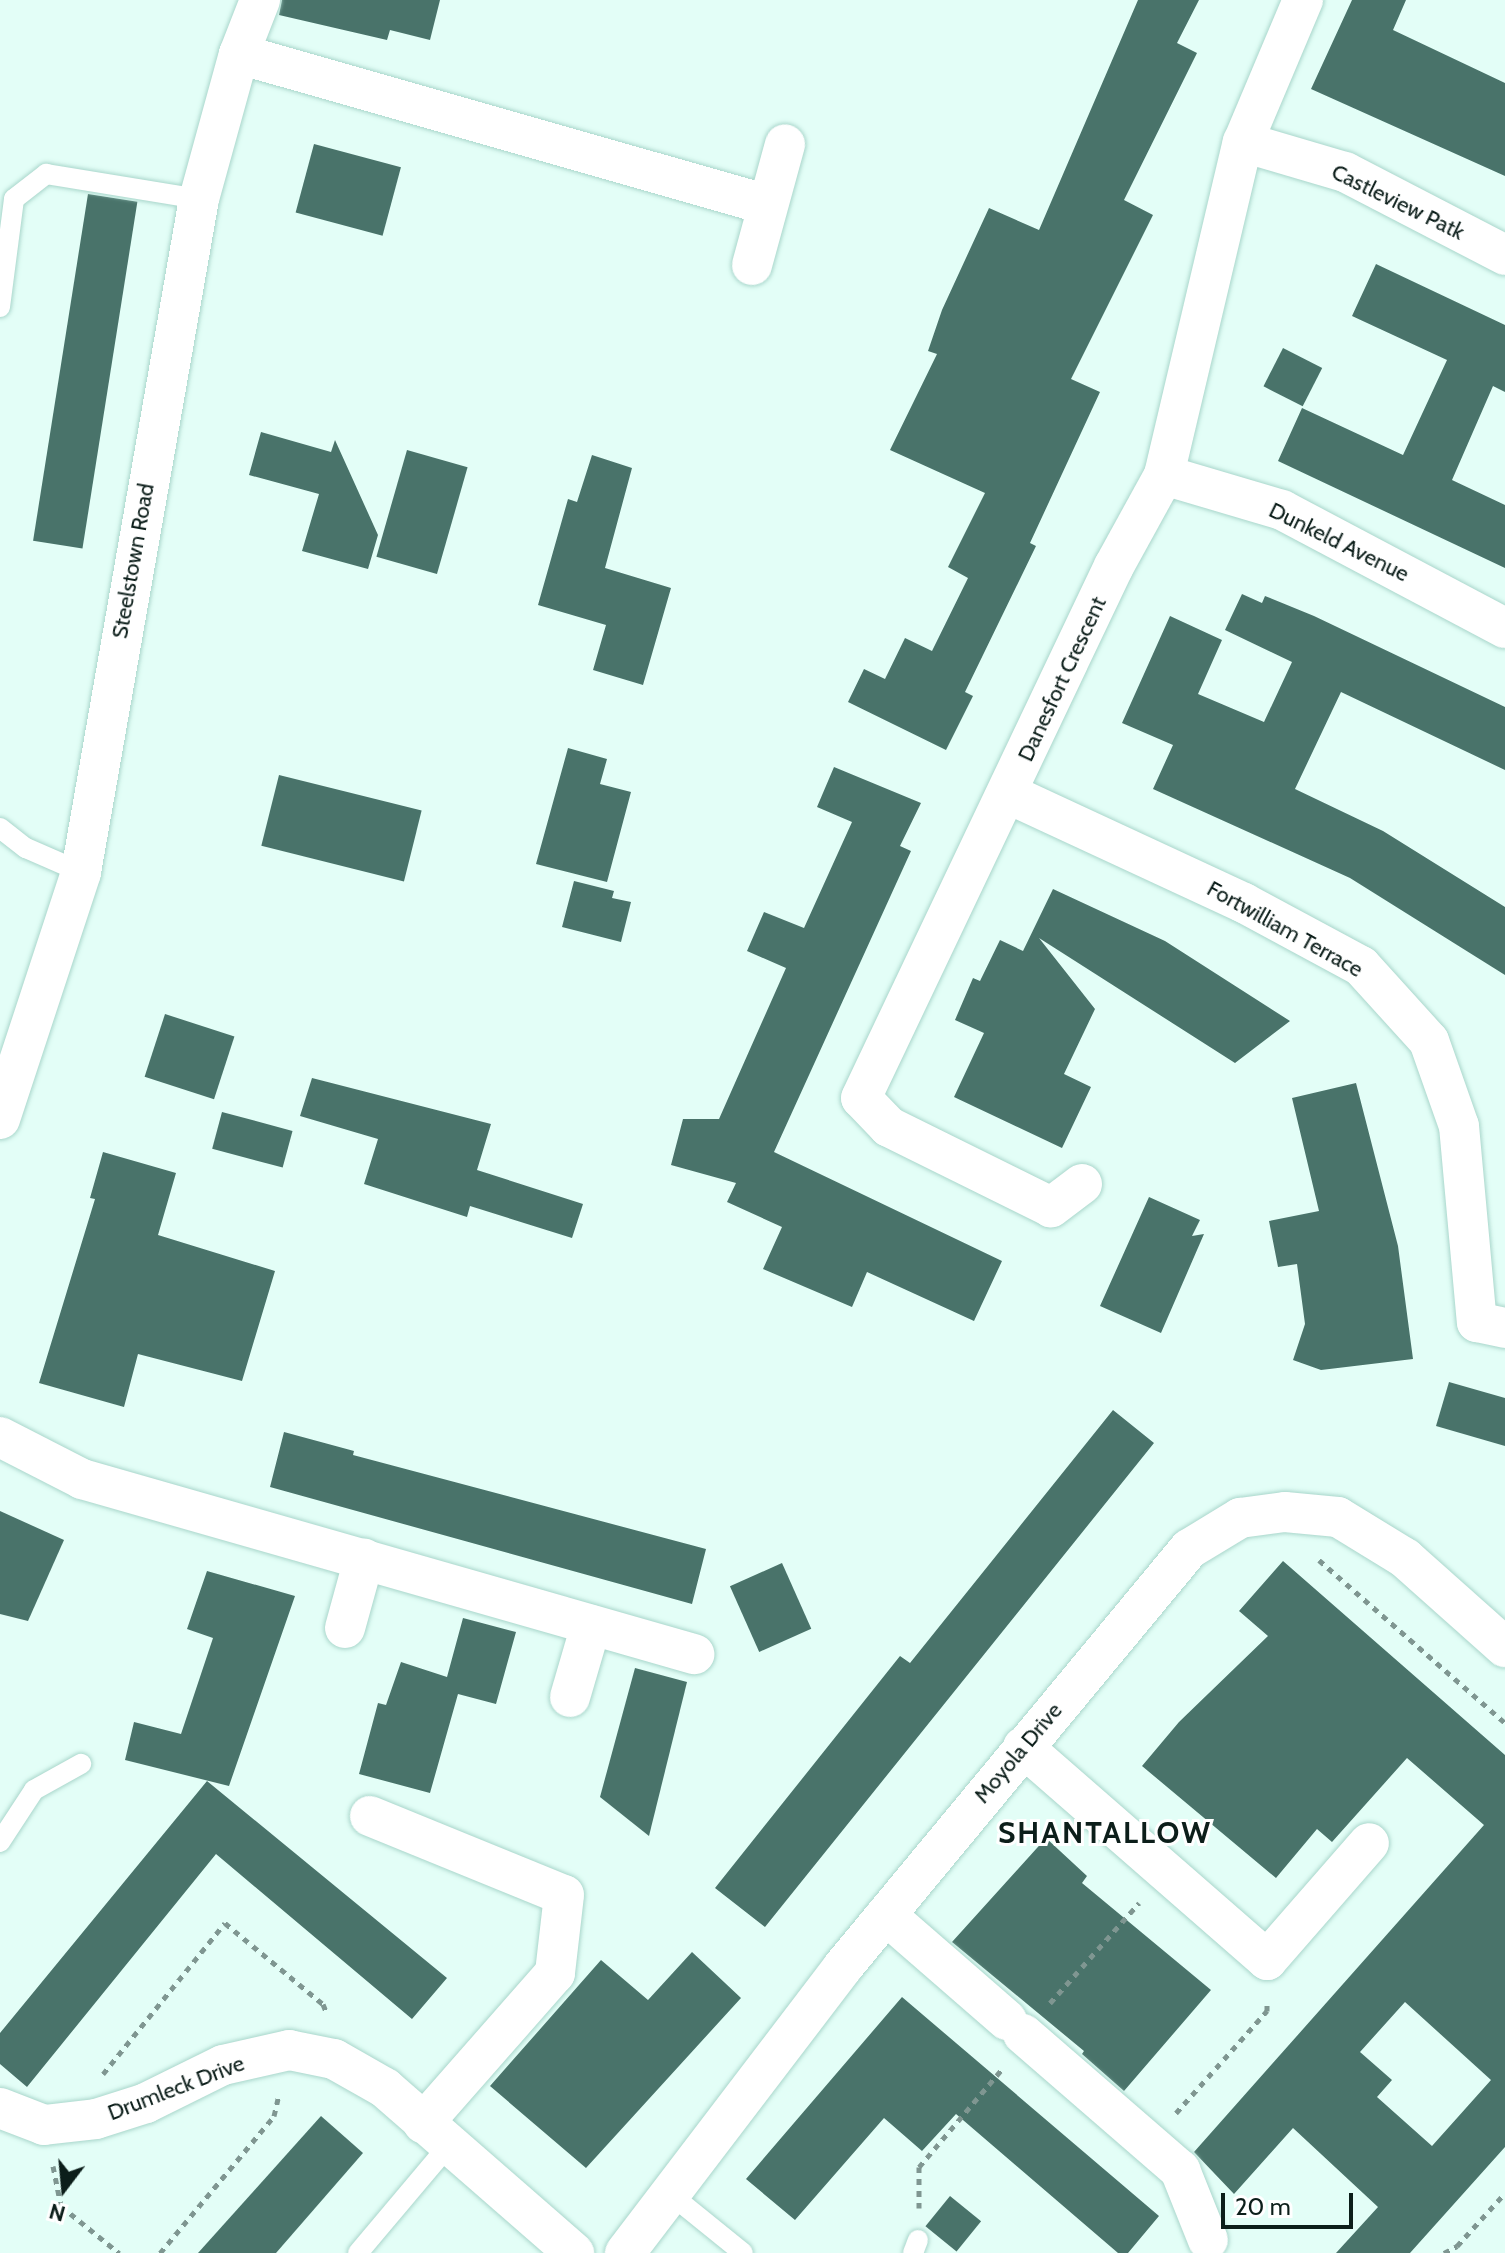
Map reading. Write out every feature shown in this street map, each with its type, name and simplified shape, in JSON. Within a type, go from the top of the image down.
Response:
[{"type":"street","name":"Steelstown Road","points":[[0,1119],[81,872],[199,199],[239,54],[260,0]]},
{"type":"street","name":"Danesfort Crescent","points":[[1082,1184],[1051,1207],[889,1127],[861,1098],[1009,794],[1114,566],[1164,475],[1243,142],[1303,0]]},
{"type":"street","points":[[239,54],[768,205]]},
{"type":"street","name":"Castleview Patk","points":[[1243,142],[1345,172],[1505,255]]},
{"type":"street","points":[[752,265],[785,144]]},
{"type":"street","name":"Dunkeld Avenue","points":[[1164,475],[1282,510],[1505,628]]},
{"type":"street","name":"Fortwilliam Terrace","points":[[1009,794],[1244,903],[1361,966],[1429,1041],[1459,1126],[1477,1322],[1505,1328]]},
{"type":"street","points":[[0,1437],[82,1479],[694,1654]]},
{"type":"street","name":"Moyola Drive","points":[[625,2253],[886,1915],[1189,1549],[1240,1518],[1285,1512],[1338,1517],[1405,1558],[1505,1647]]},
{"type":"street","points":[[345,1628],[364,1559]]},
{"type":"street","points":[[570,1697],[591,1625]]},
{"type":"street","points":[[1023,1747],[1267,1960],[1369,1843]]},
{"type":"street","points":[[370,1816],[564,1895],[555,1973],[436,2134]]},
{"type":"street","points":[[886,1915],[1180,2170],[1202,2246]]},
{"type":"street","name":"Drumleck Drive","points":[[0,2108],[44,2125],[96,2119],[146,2103],[223,2065],[289,2050],[349,2067],[385,2088],[574,2253]]},
{"type":"lane","points":[[0,307],[14,199],[46,174],[199,199]]},
{"type":"lane","points":[[0,828],[26,848],[81,872]]},
{"type":"lane","points":[[0,1842],[34,1790],[81,1764]]},
{"type":"lane","points":[[358,2253],[436,2134]]},
{"type":"lane","points":[[669,2193],[743,2253]]},
{"type":"path","points":[[1285,1512],[1313,1554],[1505,1723]]},
{"type":"path","points":[[96,2119],[104,2067],[225,1923],[323,2004],[349,2067]]},
{"type":"path","points":[[1149,2143],[1267,2011],[1267,1960]]},
{"type":"path","points":[[160,2253],[274,2116],[289,2050]]},
{"type":"path","points":[[44,2125],[61,2206],[119,2253]]},
{"type":"path","points":[[1444,2253],[1456,2250],[1505,2193]]},
{"type":"building","points":[[282,0],[440,0],[430,40],[390,30],[387,40],[279,15]]},
{"type":"building","points":[[1138,0],[1199,0],[1177,43],[1197,53],[1124,200],[1153,215],[1071,379],[1100,392],[1030,543],[1036,546],[965,692],[973,696],[946,750],[848,702],[864,669],[885,679],[905,638],[932,651],[968,578],[948,567],[985,493],[890,450],[937,354],[928,351],[942,310],[989,208],[1039,230]]},
{"type":"building","points":[[1352,0],[1406,0],[1393,30],[1505,83],[1505,176],[1311,89]]},
{"type":"building","points":[[314,144],[401,167],[383,236],[296,213]]},
{"type":"building","points":[[88,194],[137,202],[82,549],[33,541]]},
{"type":"building","points":[[1376,264],[1505,325],[1505,392],[1493,386],[1452,480],[1505,505],[1505,568],[1278,461],[1302,408],[1403,455],[1447,360],[1352,316]]},
{"type":"building","points":[[1283,348],[1322,368],[1303,406],[1263,386]]},
{"type":"building","points":[[261,432],[331,452],[335,440],[378,535],[368,569],[302,551],[319,494],[249,475]]},
{"type":"building","points":[[407,450],[468,467],[437,574],[376,557]]},
{"type":"building","points":[[592,455],[632,468],[605,568],[671,588],[643,685],[593,670],[606,625],[538,605],[568,499],[577,502]]},
{"type":"building","points":[[1242,594],[1262,603],[1265,596],[1314,616],[1505,707],[1505,770],[1341,692],[1295,789],[1383,831],[1505,907],[1505,975],[1350,878],[1153,789],[1173,745],[1122,723],[1170,616],[1222,640],[1198,694],[1264,722],[1292,662],[1225,630]]},
{"type":"building","points":[[568,748],[607,759],[600,784],[631,792],[607,882],[536,864]]},
{"type":"building","points":[[834,767],[921,803],[900,846],[911,851],[774,1152],[1002,1261],[974,1321],[867,1272],[852,1307],[763,1269],[782,1227],[727,1202],[736,1183],[671,1165],[683,1119],[719,1119],[786,968],[747,951],[764,912],[804,928],[852,822],[817,807]]},
{"type":"building","points":[[279,775],[422,811],[404,881],[261,846]]},
{"type":"building","points":[[574,881],[614,891],[612,898],[631,902],[621,942],[562,927]]},
{"type":"building","points":[[1053,889],[1165,941],[1290,1021],[1235,1063],[1039,938],[1095,1009],[1064,1074],[1091,1087],[1062,1148],[954,1097],[984,1033],[955,1020],[973,978],[980,981],[1000,940],[1023,951]]},
{"type":"building","points":[[165,1014],[234,1037],[214,1099],[145,1077]]},
{"type":"building","points":[[312,1078],[491,1124],[477,1170],[583,1204],[572,1238],[470,1206],[467,1217],[364,1184],[378,1139],[300,1116]]},
{"type":"building","points":[[1356,1083],[1398,1246],[1413,1359],[1321,1370],[1293,1360],[1305,1324],[1297,1264],[1278,1267],[1269,1221],[1319,1211],[1292,1098]]},
{"type":"building","points":[[222,1112],[293,1131],[283,1168],[212,1149]]},
{"type":"building","points":[[103,1152],[176,1173],[158,1235],[275,1271],[242,1381],[138,1354],[124,1407],[39,1383],[95,1199],[90,1198]]},
{"type":"building","points":[[1149,1197],[1200,1220],[1192,1236],[1204,1234],[1161,1333],[1100,1306]]},
{"type":"building","points":[[1449,1382],[1505,1398],[1505,1446],[1436,1426]]},
{"type":"building","points":[[1113,1410],[1154,1443],[765,1927],[715,1888],[900,1656],[910,1663]]},
{"type":"building","points":[[284,1432],[354,1451],[353,1455],[706,1549],[692,1604],[270,1487]]},
{"type":"building","points":[[0,1511],[64,1540],[28,1621],[0,1614]]},
{"type":"building","points":[[1283,1561],[1505,1755],[1505,2147],[1410,2253],[1336,2253],[1378,2207],[1293,2128],[1234,2194],[1194,2152],[1484,1825],[1407,1758],[1332,1842],[1317,1829],[1276,1878],[1142,1766],[1179,1722],[1268,1636],[1239,1611]],"holes":[[[1405,2002],[1491,2080],[1432,2146],[1377,2097],[1392,2080],[1360,2052]]]},
{"type":"building","points":[[782,1563],[811,1629],[759,1652],[730,1586]]},
{"type":"building","points":[[207,1571],[295,1596],[229,1786],[125,1760],[134,1722],[181,1734],[213,1638],[187,1629]]},
{"type":"building","points":[[463,1618],[516,1632],[496,1704],[458,1694],[430,1793],[359,1774],[378,1703],[386,1705],[401,1662],[447,1677]]},
{"type":"building","points":[[635,1668],[687,1682],[649,1836],[600,1797]]},
{"type":"building","points":[[207,1781],[447,1978],[412,2019],[216,1854],[27,2087],[0,2064],[0,2033]]},
{"type":"building","points":[[1046,1838],[1087,1876],[1082,1883],[1211,1990],[1124,2091],[1082,2054],[1084,2051],[952,1942]]},
{"type":"building","points":[[692,1952],[741,1998],[586,2168],[490,2086],[601,1960],[648,2000]]},
{"type":"building","points":[[902,1997],[1159,2216],[1128,2253],[1118,2253],[956,2114],[922,2151],[884,2118],[795,2220],[746,2179]]},
{"type":"building","points":[[321,2116],[363,2153],[276,2253],[198,2253]]},
{"type":"building","points":[[950,2196],[981,2221],[957,2251],[925,2226]]},
{"type":"district","name":"SHANTALLOW","points":[[1105,1833]]}]
